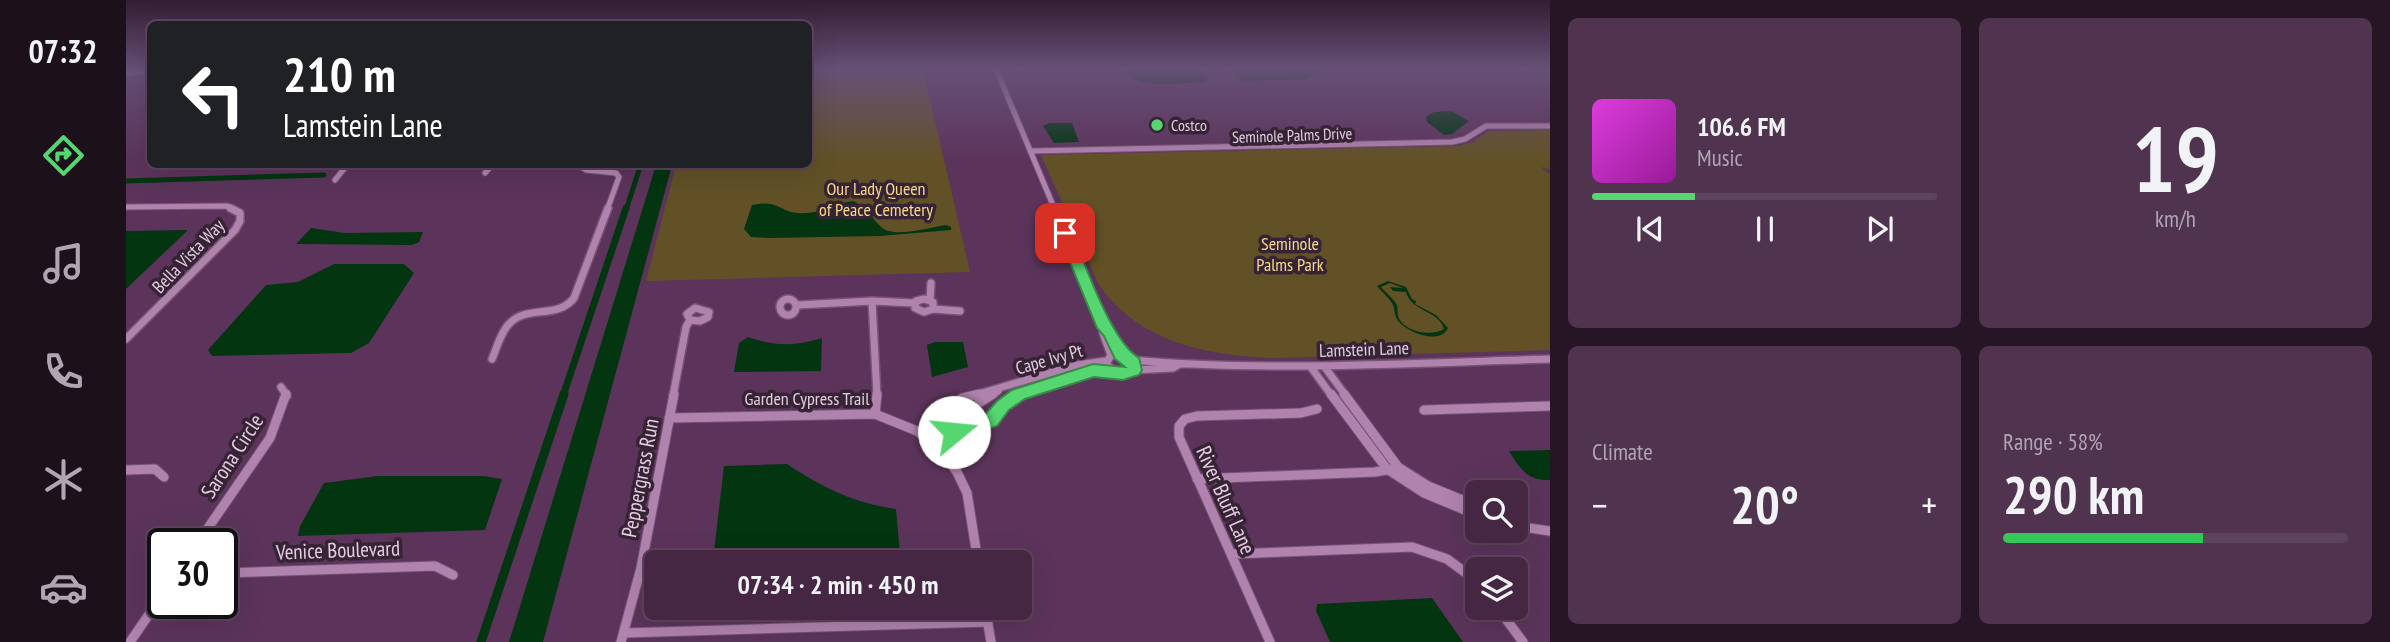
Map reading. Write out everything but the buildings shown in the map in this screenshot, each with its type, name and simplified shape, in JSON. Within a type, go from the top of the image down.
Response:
[{"type":"street","points":[[1008,99],[1105,328],[1111,333],[1121,355],[1135,365],[1133,370]]},
{"type":"street","name":"Seminole Palms Drive","points":[[1030,151],[1452,142],[1465,139],[1486,127],[1550,126]]},
{"type":"street","points":[[335,180],[345,168]]},
{"type":"street","points":[[485,173],[489,168]]},
{"type":"street","points":[[492,359],[508,324],[518,316],[563,309],[571,304],[574,298],[619,177],[616,173],[583,168]]},
{"type":"street","name":"Bella Vista Way","points":[[126,207],[214,204],[227,205],[240,213],[240,221],[235,230],[126,339]]},
{"type":"street","points":[[930,283],[930,300]]},
{"type":"street","points":[[798,305],[872,301],[914,303],[920,299],[930,300],[935,305],[933,309]]},
{"type":"street","points":[[872,301],[878,387],[875,414]]},
{"type":"street","points":[[914,303],[920,311],[960,311]]},
{"type":"street","name":"Peppergrass Run","points":[[622,638],[641,568],[686,327],[690,320]]},
{"type":"street","points":[[1105,328],[1103,333],[1114,371]]},
{"type":"street","name":"Cape Ivy Pt","points":[[943,425],[958,403],[972,394],[1002,389],[1077,365],[1121,355]]},
{"type":"street","name":"Lamstein Lane","points":[[1131,360],[1178,365],[1324,366],[1550,359]]},
{"type":"street","name":"Lamstein Lane","points":[[1133,370],[1173,368],[1178,365]]},
{"type":"street","points":[[1310,366],[1387,469],[1424,493],[1465,503]]},
{"type":"street","points":[[1324,366],[1398,467],[1440,496],[1465,509]]},
{"type":"street","name":"Cape Ivy Pt","points":[[936,445],[954,432],[991,421],[1003,405],[1018,394],[1093,370],[1123,374],[1133,370]]},
{"type":"street","name":"Sarona Circle","points":[[208,528],[270,438],[287,395],[281,387]]},
{"type":"street","name":"Cape Ivy Pt","points":[[926,436],[1002,389]]},
{"type":"street","points":[[958,403],[974,426]]},
{"type":"street","points":[[1424,410],[1550,406]]},
{"type":"street","name":"River Bluff Lane","points":[[1270,642],[1196,479],[1179,437],[1178,426],[1185,419],[1197,416],[1301,413],[1317,409]]},
{"type":"street","name":"Garden Cypress Trail","points":[[669,418],[875,414],[926,436],[957,471],[967,493],[976,550]]},
{"type":"street","points":[[1353,424],[1365,423]]},
{"type":"street","points":[[1367,443],[1380,443]]},
{"type":"street","points":[[1196,479],[1398,467]]},
{"type":"street","points":[[126,470],[155,469],[164,477]]},
{"type":"street","points":[[1528,528],[1550,531]]},
{"type":"street","points":[[1232,554],[1412,547],[1447,559],[1465,572]]},
{"type":"street","name":"Venice Boulevard","points":[[238,572],[435,566],[453,575]]},
{"type":"street","points":[[130,642],[147,617]]},
{"type":"street","points":[[1507,620],[1523,642]]},
{"type":"street","points":[[622,638],[988,622],[991,642]]},
{"type":"green space","name":"Our Lady Queen of Peace Cemetery","points":[[812,99],[930,99],[970,272],[646,281],[675,168],[812,168]]},
{"type":"green space","name":"Seminole Palms Park","points":[[1550,130],[1550,169],[1541,167],[1550,175],[1550,350],[1270,358],[1221,353],[1174,341],[1132,319],[1114,303],[1098,283],[1041,155],[1457,146],[1473,142],[1489,131]]},
{"type":"shaded area","points":[[1451,111],[1469,121],[1452,134],[1444,135],[1427,122],[1426,117],[1434,112]]},
{"type":"shaded area","points":[[1049,123],[1072,123],[1079,142],[1054,143],[1043,126]]},
{"type":"shaded area","points":[[655,168],[671,168],[543,642],[509,642]]},
{"type":"shaded area","points":[[853,201],[887,230],[903,232],[946,225],[951,227],[951,230],[880,236],[769,238],[751,237],[744,229],[752,205],[768,204],[792,212],[806,213]]},
{"type":"shaded area","points":[[311,228],[345,233],[423,232],[419,242],[412,245],[296,244]]},
{"type":"shaded area","points":[[126,231],[187,231],[126,289]]},
{"type":"shaded area","points":[[334,264],[404,264],[414,273],[369,343],[351,353],[212,356],[208,350],[266,285],[298,282]]},
{"type":"shaded area","points":[[1388,281],[1406,287],[1416,301],[1415,304],[1436,315],[1448,328],[1439,336],[1432,337],[1425,336],[1405,327],[1395,315],[1392,303],[1377,286]],"holes":[[[1390,283],[1403,288],[1390,287],[1393,291],[1406,292],[1413,304],[1437,318],[1444,329],[1425,333],[1406,326],[1398,316],[1394,300],[1381,287]]]},
{"type":"shaded area","points":[[748,337],[785,344],[822,338],[821,371],[734,372],[739,343]]},
{"type":"shaded area","points":[[935,342],[963,342],[968,367],[932,377],[927,345]]},
{"type":"shaded area","points":[[1550,450],[1550,480],[1542,480],[1525,473],[1509,451]]},
{"type":"shaded area","points":[[787,464],[839,493],[866,503],[896,509],[900,550],[714,550],[724,466]]},
{"type":"shaded area","points":[[378,476],[483,476],[502,479],[485,530],[298,536],[300,526],[324,483]]},
{"type":"shaded area","points":[[1432,598],[1463,642],[1330,642],[1316,611],[1317,604]]},
{"type":"waterway","points":[[626,210],[640,168]]},
{"type":"waterway","points":[[126,181],[324,175]]},
{"type":"waterway","points":[[563,396],[626,208]]},
{"type":"waterway","points":[[481,642],[564,394]]},
{"type":"place","name":"Costco","points":[[1157,125]]},
{"type":"route","points":[[954,432],[991,421],[1003,405],[1018,394],[1093,370],[1123,374],[1135,368],[1129,358],[1121,355],[1111,333],[1105,328],[1065,233]]}]
